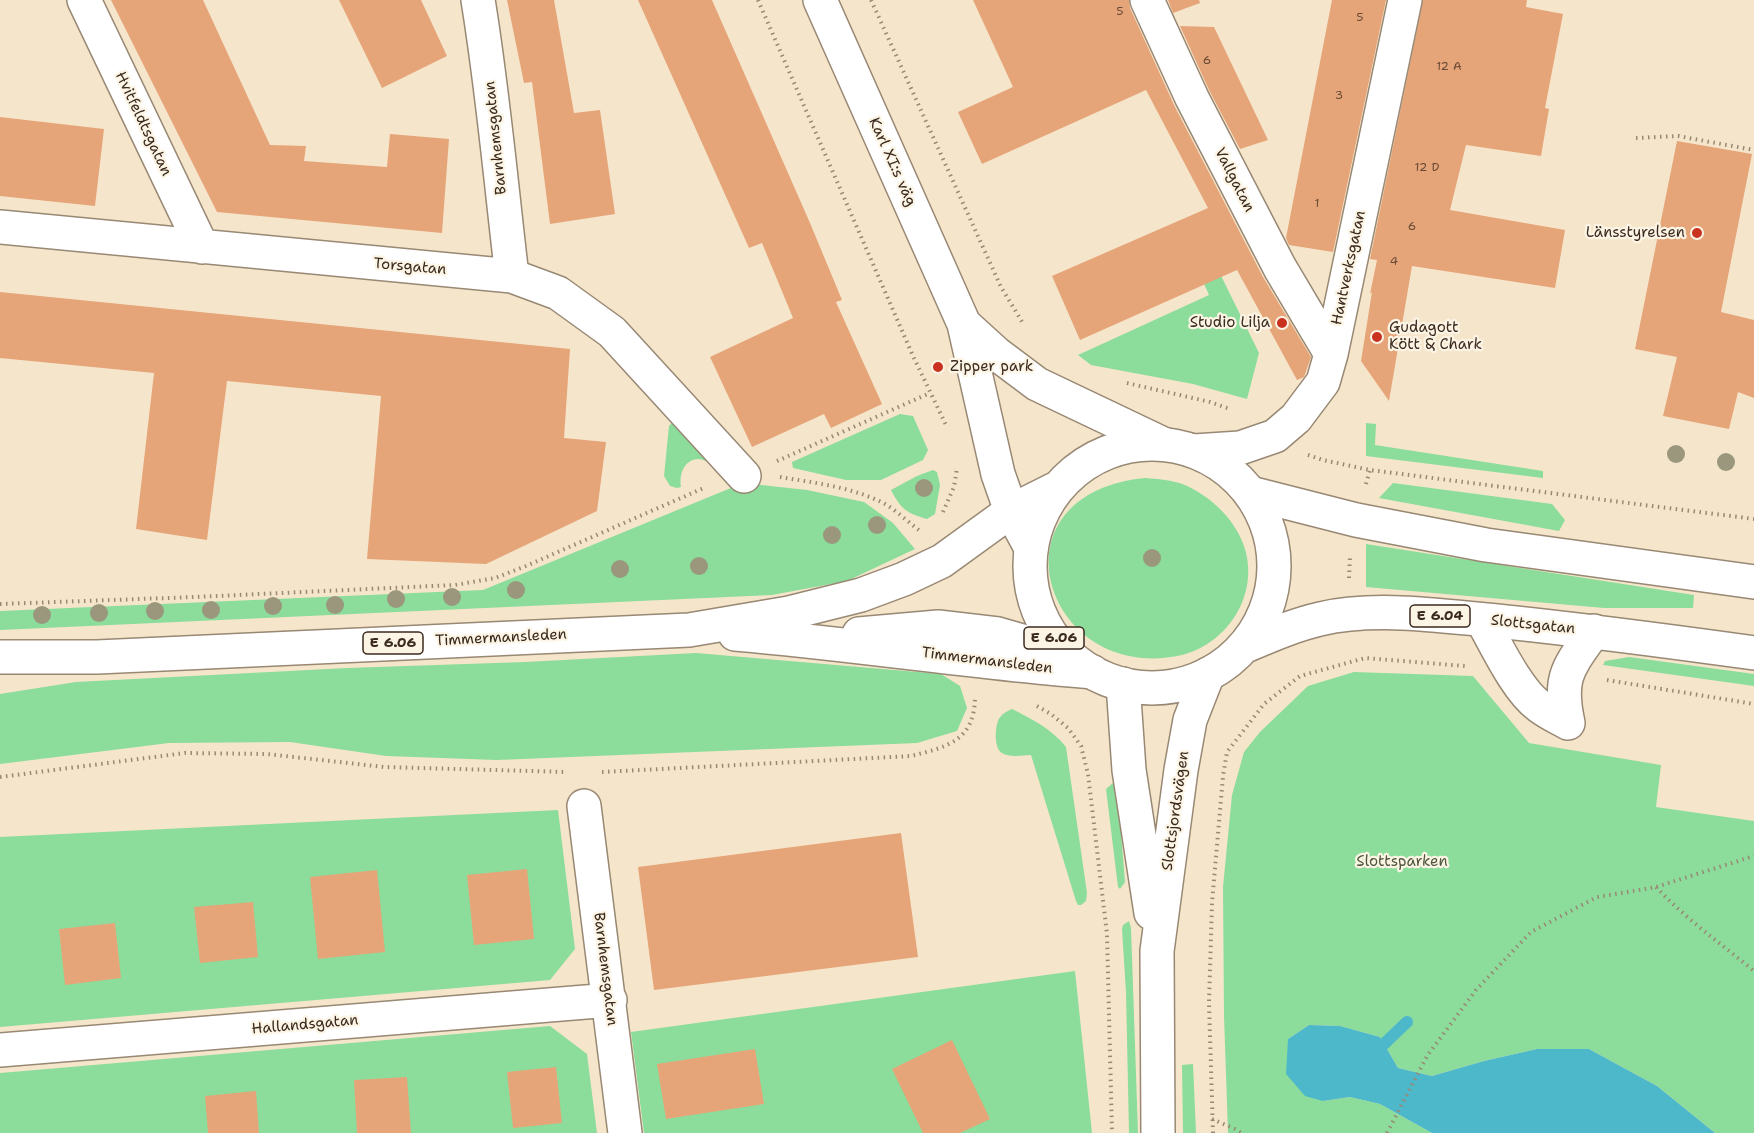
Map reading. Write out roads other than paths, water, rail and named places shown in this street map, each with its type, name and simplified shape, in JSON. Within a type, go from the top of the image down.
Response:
[{"type":"main road","name":"Hvitfeldtsgatan","points":[[84,0],[202,248]]},
{"type":"main road","name":"Barnhemsgatan","points":[[478,0],[489,68],[512,276]]},
{"type":"main road","name":"Karl XI:s väg","points":[[820,0],[964,324],[984,422],[998,474],[1011,511],[1031,548]]},
{"type":"main road","name":"Vallgatan","points":[[1147,0],[1192,98],[1269,247],[1331,354]]},
{"type":"main road","name":"Hantverksgatan","points":[[1194,451],[1240,448],[1275,436],[1296,418],[1323,382],[1331,354],[1406,0]]},
{"type":"main road","name":"Torsgatan","points":[[0,227],[512,276],[558,293],[612,332],[744,476]]},
{"type":"main road","name":"Karl XI:s väg","points":[[964,324],[997,354],[1037,384],[1163,444]]},
{"type":"main road","name":"E 6.06","points":[[1163,444],[1194,451],[1219,464],[1241,482],[1261,510],[1269,530],[1273,550],[1272,591],[1256,630],[1227,662],[1208,675],[1180,684],[1152,688],[1095,670],[1049,632],[1036,606],[1030,577],[1031,548],[1040,516],[1057,488],[1079,468],[1105,453],[1133,445],[1163,444]]},
{"type":"main road","name":"Timmermansleden","points":[[0,657],[97,657],[689,630],[789,613],[861,595],[904,579],[942,561],[1011,511],[1057,488]]},
{"type":"main road","points":[[1250,493],[1356,520],[1486,545],[1754,582]]},
{"type":"main road","name":"Slottsgatan","points":[[1243,646],[1291,627],[1320,619],[1352,614],[1427,615],[1594,631],[1754,653]]},
{"type":"main road","points":[[1482,620],[1525,691],[1538,706],[1568,723],[1563,698],[1566,673],[1594,631]]},
{"type":"main road","name":"Timmermansleden","points":[[689,630],[810,640],[938,627],[998,634],[1095,670]]},
{"type":"main road","name":"Timmermansleden","points":[[0,674],[97,657]]},
{"type":"main road","name":"Slottsjordsvägen","points":[[1095,670],[1129,770],[1157,951]]},
{"type":"main road","name":"Slottsjordsvägen","points":[[1158,1133],[1157,951],[1188,730],[1208,675]]},
{"type":"main road","name":"Barnhemsgatan","points":[[584,806],[625,1133]]},
{"type":"main road","name":"Hallandsgatan","points":[[0,1050],[609,1000]]},
{"type":"water","points":[[1309,1025],[1340,1026],[1380,1037],[1398,1068],[1432,1076],[1537,1049],[1589,1049],[1657,1086],[1715,1133],[1432,1133],[1380,1104],[1350,1097],[1323,1101],[1305,1096],[1286,1074],[1288,1039]]},
{"type":"waterway","points":[[1384,1044],[1407,1022]]},
{"type":"place","name":"Länsstyrelsen","points":[[1697,233]]},
{"type":"place","name":"Studio Lilja","points":[[1282,323]]},
{"type":"place","name":"Gudagott Kött & Chark","points":[[1377,337]]},
{"type":"place","name":"Zipper park","points":[[938,367]]},
{"type":"park label","name":"Slottsparken","points":[[1402,862]]}]
